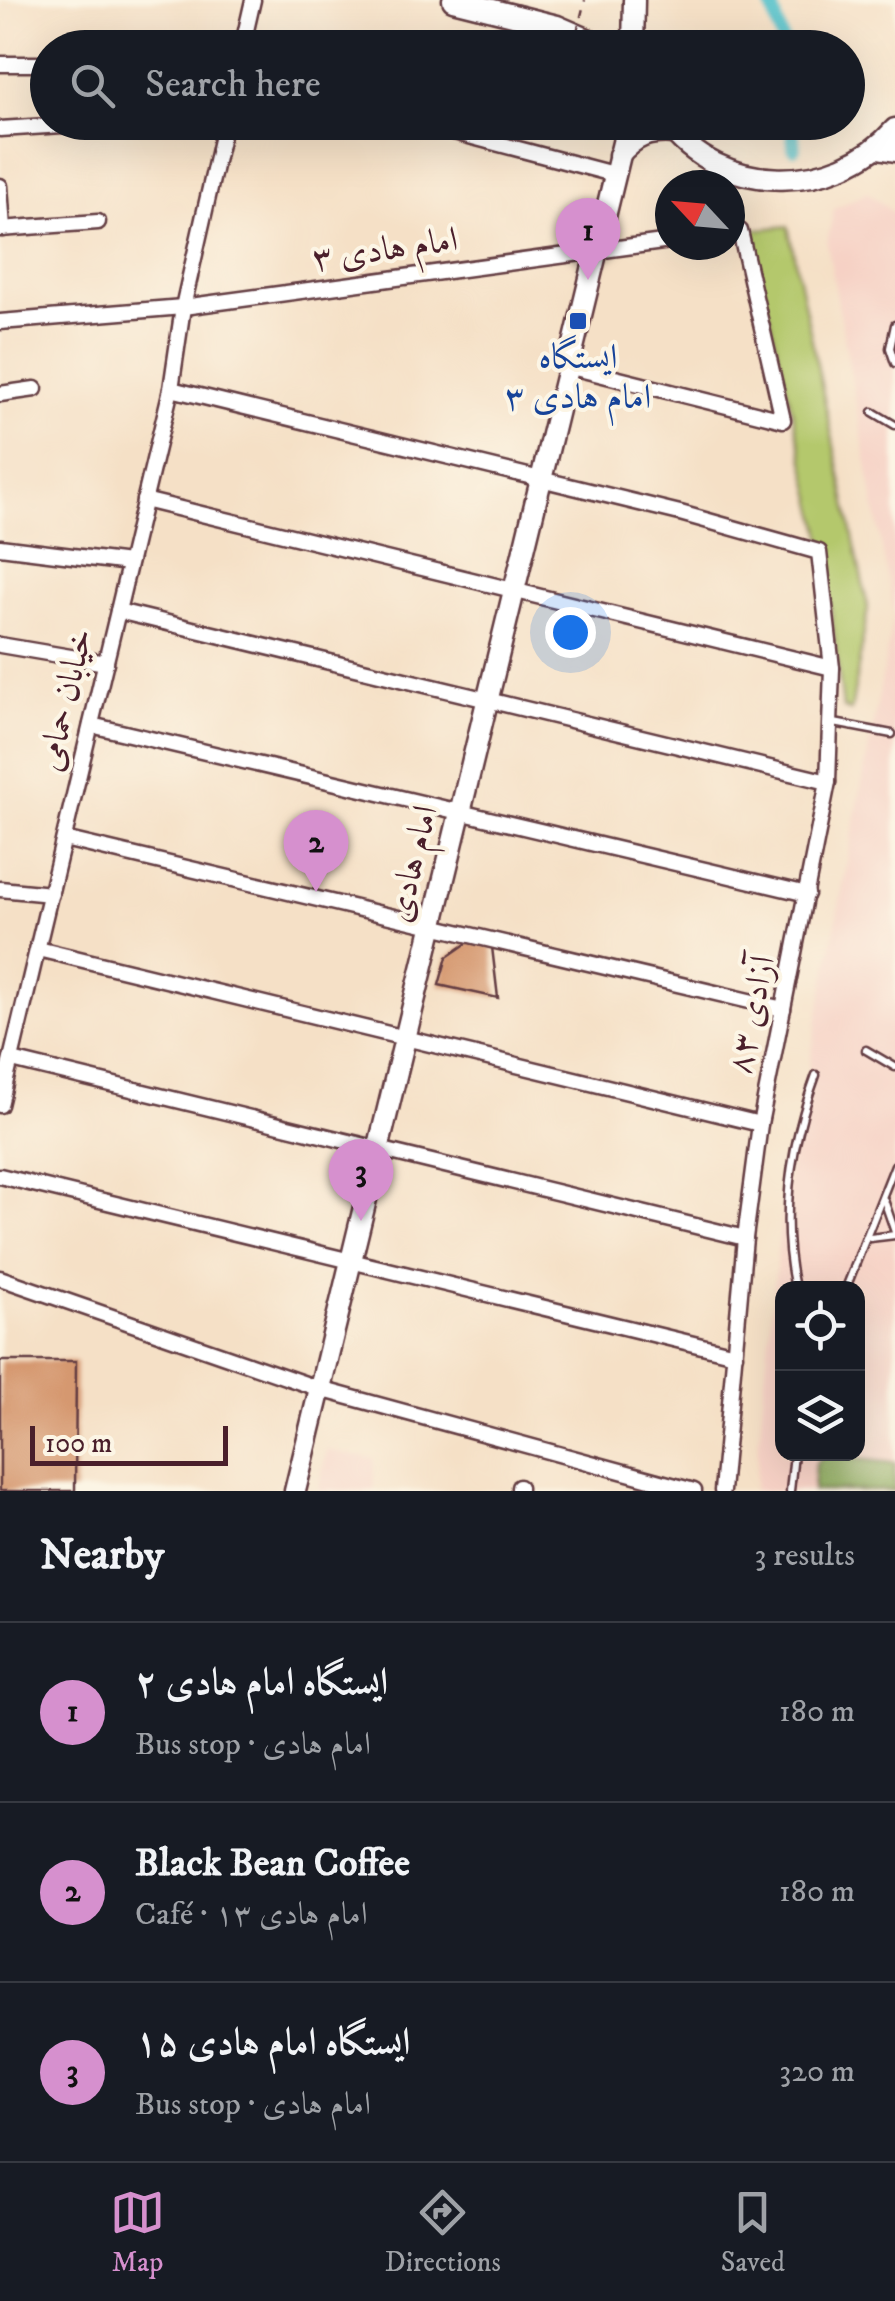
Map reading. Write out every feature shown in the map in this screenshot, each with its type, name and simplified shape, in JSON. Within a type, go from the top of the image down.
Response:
[{"type":"main road","points":[[453,0],[566,30]]},
{"type":"main road","points":[[633,30],[634,0]]},
{"type":"main road","points":[[683,140],[705,158],[730,169],[781,180],[821,175],[887,149],[895,128]]},
{"type":"main road","name":"امام هادی","points":[[296,1491],[623,140]]},
{"type":"main road","points":[[615,165],[638,140]]},
{"type":"street","points":[[246,30],[252,0]]},
{"type":"street","points":[[0,64],[30,64]]},
{"type":"street","points":[[0,129],[30,127]]},
{"type":"street","name":"خیابان حمامی","points":[[0,1106],[170,389],[183,308],[221,140]]},
{"type":"street","points":[[499,140],[615,165]]},
{"type":"street","points":[[0,186],[2,229],[98,222]]},
{"type":"street","name":"امام هادی ۳","points":[[0,322],[183,308],[655,243]]},
{"type":"street","points":[[567,366],[783,420],[742,260]]},
{"type":"street","points":[[170,389],[540,478]]},
{"type":"street","points":[[0,394],[35,390]]},
{"type":"street","name":"آزادی ۸۳","points":[[540,478],[819,552],[840,724],[760,1124],[744,1238],[722,1491]]},
{"type":"street","points":[[144,500],[832,668]]},
{"type":"street","points":[[0,548],[129,563]]},
{"type":"street","points":[[118,611],[828,782]]},
{"type":"street","points":[[0,647],[106,662]]},
{"type":"street","points":[[91,724],[807,894]]},
{"type":"street","points":[[64,840],[784,1009]]},
{"type":"street","points":[[0,889],[51,894]]},
{"type":"street","points":[[38,949],[760,1124]]},
{"type":"street","points":[[12,1060],[744,1238]]},
{"type":"street","points":[[0,1176],[735,1354]]},
{"type":"street","points":[[0,1278],[320,1388],[694,1491]]},
{"type":"lane","points":[[895,326],[890,348],[895,363]]},
{"type":"lane","points":[[873,412],[895,424]]},
{"type":"lane","points":[[840,724],[892,734]]},
{"type":"lane","points":[[866,1050],[895,1067]]},
{"type":"lane","points":[[793,1281],[786,1247],[785,1208],[816,1074]]},
{"type":"lane","points":[[849,1281],[895,1165]]},
{"type":"lane","points":[[869,1238],[895,1233],[883,1196]]},
{"type":"lane","points":[[790,1491],[793,1461]]},
{"type":"path","points":[[578,30],[585,0]]},
{"type":"shaded area","points":[[867,192],[895,214],[895,1491],[754,1491],[781,1214],[894,614],[827,243],[834,209]]},
{"type":"shaded area","points":[[327,1450],[374,1459],[374,1491],[318,1491]]},
{"type":"green space","points":[[788,226],[868,608],[851,711],[843,708],[822,536],[749,230]]},
{"type":"green space","points":[[865,1460],[895,1463],[895,1491],[813,1491],[815,1463]]},
{"type":"building","points":[[470,941],[492,947],[498,998],[439,985],[447,957]]},
{"type":"building","points":[[0,1361],[76,1361],[75,1491],[0,1491]]},
{"type":"waterway","points":[[770,0],[779,30]]},
{"type":"waterway","points":[[793,140],[794,148]]},
{"type":"place","name":"ایستگاه امام هادی ۲","points":[[588,280]]},
{"type":"place","name":"ایستگاه امام هادی ۳","points":[[578,321]]},
{"type":"place","name":"Black Bean Coffee","points":[[316,892]]},
{"type":"place","name":"ایستگاه امام هادی ۱۵","points":[[361,1221]]}]
